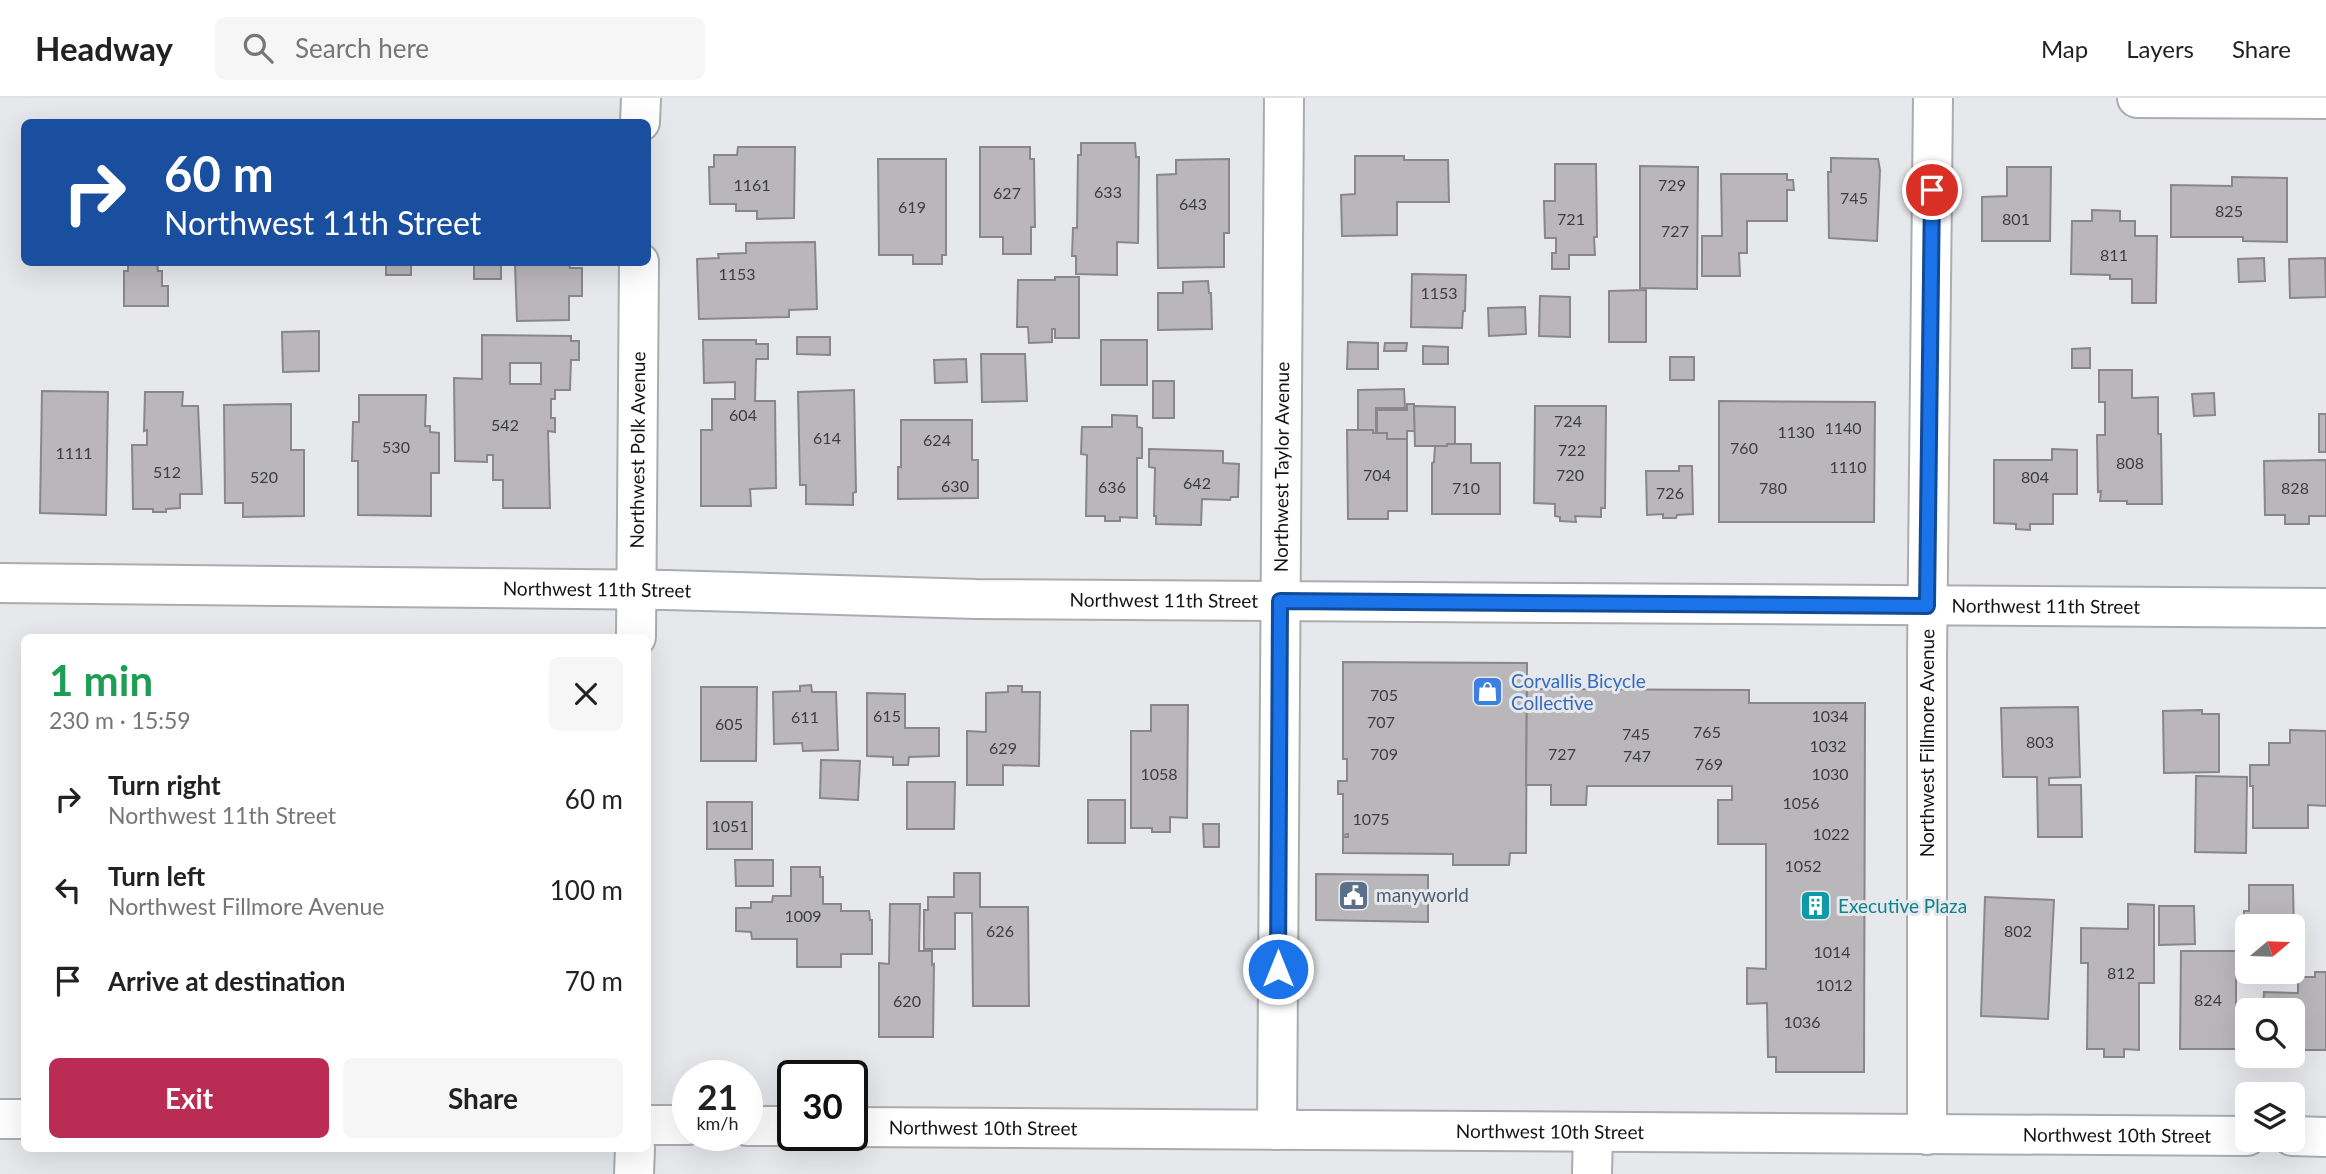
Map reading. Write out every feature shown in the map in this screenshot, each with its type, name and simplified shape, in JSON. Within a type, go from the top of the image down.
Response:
[{"type":"street","points":[[640,98],[640,119]]},
{"type":"street","name":"Northwest Taylor Avenue","points":[[1277,1130],[1284,98]]},
{"type":"street","name":"Northwest Fillmore Avenue","points":[[1927,1135],[1927,606],[1933,98]]},
{"type":"street","points":[[2137,98],[2326,100]]},
{"type":"street","name":"Northwest Polk Avenue","points":[[636,634],[639,266]]},
{"type":"street","name":"Northwest 11th Street","points":[[0,583],[636,590],[940,599],[2326,608]]},
{"type":"street","points":[[0,1119],[21,1119]]},
{"type":"street","points":[[651,1125],[672,1125]]},
{"type":"street","name":"Northwest 10th Street","points":[[868,1127],[2235,1136]]},
{"type":"street","points":[[1592,1174],[1593,1133]]},
{"type":"street","points":[[2305,1136],[2326,1137]]},
{"type":"street","points":[[634,1174],[635,1152]]},
{"type":"building","points":[[1081,143],[1135,143],[1136,157],[1139,157],[1138,243],[1117,242],[1117,275],[1076,274],[1076,256],[1072,256],[1073,228],[1077,228],[1078,155],[1081,155]]},
{"type":"building","points":[[738,147],[795,147],[794,218],[757,219],[757,211],[736,211],[736,204],[710,204],[709,167],[714,167],[714,155],[737,155]]},
{"type":"building","points":[[980,147],[1030,147],[1030,159],[1034,159],[1035,227],[1031,227],[1031,254],[1003,254],[1003,237],[980,237]]},
{"type":"building","points":[[1355,156],[1404,156],[1404,160],[1448,160],[1449,202],[1397,202],[1397,235],[1342,236],[1341,195],[1355,194]]},
{"type":"building","points":[[1831,158],[1878,159],[1880,170],[1877,241],[1829,238],[1828,172],[1831,172]]},
{"type":"building","points":[[878,159],[946,159],[946,255],[942,255],[942,264],[913,264],[913,255],[879,255]]},
{"type":"building","points":[[1229,159],[1229,233],[1224,233],[1224,267],[1158,268],[1157,175],[1176,174],[1176,160]]},
{"type":"building","points":[[1555,164],[1596,164],[1595,255],[1569,255],[1569,269],[1552,269],[1556,238],[1545,238],[1544,201],[1555,201]]},
{"type":"building","points":[[1640,166],[1698,167],[1697,289],[1640,288]]},
{"type":"building","points":[[2007,167],[2051,167],[2050,241],[1982,241],[1982,197],[2007,196]]},
{"type":"building","points":[[1721,174],[1787,174],[1787,180],[1793,180],[1794,190],[1787,190],[1787,221],[1747,221],[1747,253],[1739,253],[1740,276],[1702,276],[1702,236],[1722,236]]},
{"type":"building","points":[[2232,177],[2287,178],[2287,242],[2243,241],[2243,237],[2171,237],[2171,185],[2232,186]]},
{"type":"building","points":[[2092,210],[2120,211],[2120,221],[2135,221],[2135,236],[2157,236],[2156,303],[2132,303],[2132,279],[2110,279],[2110,275],[2071,274],[2072,221],[2092,221]]},
{"type":"building","points":[[815,242],[817,309],[789,310],[789,317],[699,319],[697,259],[719,258],[718,254],[746,253],[746,243]]},
{"type":"building","points":[[2264,258],[2265,281],[2239,282],[2238,259]]},
{"type":"building","points":[[2325,258],[2326,297],[2290,298],[2289,259]]},
{"type":"building","points":[[128,266],[157,266],[158,271],[162,271],[162,286],[168,286],[168,306],[124,306],[124,271],[128,271]]},
{"type":"building","points":[[386,266],[411,266],[411,275],[386,275]]},
{"type":"building","points":[[474,266],[501,266],[501,279],[474,279]]},
{"type":"building","points":[[515,266],[582,268],[582,296],[569,296],[569,320],[517,321]]},
{"type":"building","points":[[1412,274],[1466,275],[1462,328],[1411,327]]},
{"type":"building","points":[[1055,277],[1079,277],[1079,338],[1055,338],[1055,329],[1052,329],[1052,342],[1029,343],[1028,327],[1017,327],[1018,280],[1055,280]]},
{"type":"building","points":[[1208,281],[1212,329],[1158,330],[1158,293],[1183,293],[1183,282]]},
{"type":"building","points":[[1646,290],[1646,342],[1609,342],[1609,291]]},
{"type":"building","points":[[1540,296],[1570,297],[1570,337],[1539,336]]},
{"type":"building","points":[[1525,307],[1526,334],[1489,336],[1488,308]]},
{"type":"building","points":[[319,331],[319,371],[283,372],[282,332]]},
{"type":"building","points":[[482,335],[571,336],[571,341],[579,341],[579,360],[571,360],[570,390],[555,390],[555,399],[551,399],[551,418],[555,418],[555,432],[548,431],[550,508],[503,508],[503,480],[493,480],[493,455],[487,455],[487,462],[455,461],[454,378],[482,379]],"holes":[[[510,363],[541,363],[541,384],[510,384]]]},
{"type":"building","points":[[797,337],[830,337],[830,355],[797,354]]},
{"type":"building","points":[[703,340],[756,340],[756,344],[768,344],[768,359],[756,359],[755,401],[775,401],[776,488],[750,489],[751,506],[701,506],[701,430],[712,430],[712,399],[735,399],[735,382],[704,383]]},
{"type":"building","points":[[1101,340],[1147,340],[1147,385],[1101,385]]},
{"type":"building","points":[[1348,342],[1378,343],[1378,369],[1347,369]]},
{"type":"building","points":[[1385,343],[1407,343],[1406,351],[1384,351]]},
{"type":"building","points":[[1423,346],[1448,347],[1448,364],[1423,364]]},
{"type":"building","points":[[2090,348],[2090,368],[2072,368],[2072,349]]},
{"type":"building","points":[[981,354],[1025,354],[1027,401],[982,402]]},
{"type":"building","points":[[1670,357],[1694,357],[1694,380],[1670,380]]},
{"type":"building","points":[[966,359],[967,382],[935,383],[934,360]]},
{"type":"building","points":[[2099,370],[2132,370],[2132,398],[2158,397],[2162,504],[2100,501],[2097,435],[2105,435],[2105,402],[2099,402]]},
{"type":"building","points":[[1153,381],[1174,381],[1174,418],[1153,418]]},
{"type":"building","points":[[1404,389],[1405,408],[1376,408],[1376,433],[1373,433],[1373,430],[1358,430],[1358,390]]},
{"type":"building","points":[[854,390],[856,492],[853,493],[853,505],[806,504],[806,485],[800,485],[798,392]]},
{"type":"building","points":[[42,391],[108,392],[106,515],[40,513]]},
{"type":"building","points":[[145,392],[183,392],[182,406],[198,406],[202,494],[180,494],[180,508],[166,509],[166,512],[133,509],[132,445],[147,445],[147,430],[144,431]]},
{"type":"building","points":[[2214,393],[2215,415],[2194,416],[2192,394]]},
{"type":"building","points":[[359,395],[426,395],[425,426],[430,426],[430,432],[439,433],[439,473],[431,473],[431,516],[358,515],[358,461],[352,461],[353,422],[359,422]]},
{"type":"building","points":[[1719,401],[1875,402],[1874,522],[1719,522]]},
{"type":"building","points":[[291,404],[291,450],[304,450],[304,516],[243,517],[243,503],[225,503],[224,405]]},
{"type":"building","points":[[1407,404],[1414,404],[1415,431],[1407,431],[1407,439],[1387,439],[1387,433],[1377,433],[1377,410],[1407,410]]},
{"type":"building","points":[[1414,406],[1455,407],[1455,444],[1415,446]]},
{"type":"building","points":[[1535,406],[1606,406],[1605,508],[1601,508],[1601,517],[1575,516],[1576,522],[1560,521],[1560,517],[1555,516],[1555,504],[1534,503]]},
{"type":"building","points":[[2319,414],[2326,414],[2326,452],[2319,452]]},
{"type":"building","points":[[1112,415],[1137,416],[1137,427],[1142,428],[1142,458],[1137,458],[1137,518],[1120,517],[1120,521],[1105,521],[1105,516],[1086,516],[1087,455],[1081,454],[1082,427],[1112,427]]},
{"type":"building","points":[[901,420],[972,420],[972,460],[978,460],[978,498],[898,499]]},
{"type":"building","points":[[1347,430],[1373,430],[1373,433],[1387,433],[1387,439],[1407,439],[1407,511],[1388,511],[1388,519],[1348,519]]},
{"type":"building","points":[[1471,444],[1471,463],[1500,463],[1500,514],[1432,514],[1432,463],[1435,446]]},
{"type":"building","points":[[1149,449],[1223,451],[1223,463],[1239,464],[1238,497],[1231,497],[1230,500],[1202,499],[1201,525],[1156,524],[1155,468],[1149,467]]},
{"type":"building","points":[[2052,449],[2077,450],[2077,494],[2053,494],[2053,524],[2030,524],[2030,530],[2016,529],[2016,524],[1994,523],[1994,460],[2052,460]]},
{"type":"building","points":[[2326,460],[2326,516],[2309,516],[2309,524],[2285,524],[2285,515],[2265,515],[2264,461]]},
{"type":"building","points":[[1679,466],[1692,466],[1693,514],[1677,515],[1676,518],[1663,518],[1663,514],[1647,515],[1646,471],[1679,471]]},
{"type":"building","points":[[1343,662],[1527,663],[1526,853],[1510,853],[1509,865],[1453,865],[1453,854],[1343,853],[1343,837],[1348,837],[1348,834],[1343,835],[1343,794],[1338,794],[1338,781],[1347,781],[1347,759],[1343,759]]},
{"type":"building","points":[[811,685],[812,692],[836,692],[838,750],[803,751],[802,743],[774,744],[773,692],[800,691],[800,686]]},
{"type":"building","points":[[1008,686],[1022,686],[1022,692],[1040,692],[1039,766],[1003,765],[1003,785],[967,785],[967,731],[986,732],[986,693],[1008,692]]},
{"type":"building","points":[[701,687],[757,687],[756,761],[701,761]]},
{"type":"building","name":"Executive Plaza","points":[[1527,689],[1749,690],[1749,703],[1865,703],[1864,1072],[1776,1072],[1776,1057],[1768,1057],[1767,1003],[1747,1004],[1747,968],[1766,969],[1766,844],[1718,844],[1718,800],[1732,800],[1732,786],[1587,786],[1586,805],[1551,805],[1551,785],[1526,785]]},
{"type":"building","points":[[867,693],[905,694],[905,728],[939,728],[939,756],[909,757],[908,765],[893,765],[893,757],[867,756]]},
{"type":"building","points":[[1151,705],[1188,705],[1187,818],[1170,817],[1170,832],[1152,832],[1152,828],[1131,828],[1131,731],[1151,731]]},
{"type":"building","points":[[2078,707],[2080,777],[2049,778],[2049,785],[2081,785],[2082,837],[2038,837],[2037,777],[2003,777],[2001,708]]},
{"type":"building","points":[[2202,710],[2202,714],[2219,714],[2219,772],[2164,773],[2163,711]]},
{"type":"building","points":[[2290,730],[2326,731],[2326,806],[2308,805],[2308,828],[2253,828],[2250,765],[2269,765],[2269,743],[2290,743]]},
{"type":"building","points":[[821,760],[860,761],[858,800],[820,798]]},
{"type":"building","points":[[2196,776],[2247,777],[2246,853],[2195,852]]},
{"type":"building","points":[[907,782],[955,782],[954,829],[907,829]]},
{"type":"building","points":[[1088,800],[1125,800],[1125,843],[1088,843]]},
{"type":"building","points":[[707,802],[752,802],[752,849],[707,849]]},
{"type":"building","points":[[1203,824],[1219,824],[1219,847],[1204,847]]},
{"type":"building","points":[[735,860],[773,860],[773,886],[736,886]]},
{"type":"building","points":[[791,867],[820,867],[820,877],[823,877],[823,904],[841,904],[841,911],[869,911],[872,920],[872,954],[841,954],[841,967],[797,967],[797,939],[752,939],[751,932],[736,931],[736,908],[751,908],[751,902],[772,902],[773,896],[791,896]]},
{"type":"building","points":[[954,873],[980,873],[980,907],[1028,907],[1029,1006],[973,1006],[972,913],[955,913],[955,949],[924,949],[924,910],[928,910],[928,897],[954,897]]},
{"type":"building","points":[[1316,874],[1428,875],[1428,922],[1316,920]]},
{"type":"building","points":[[2249,885],[2293,885],[2294,914],[2244,914],[2244,911],[2249,911]]},
{"type":"building","points":[[1985,897],[2054,900],[2048,1019],[1981,1016]]},
{"type":"building","points":[[890,904],[920,904],[919,951],[932,951],[932,965],[934,964],[933,1037],[879,1037],[879,963],[889,964]]},
{"type":"building","points":[[2128,904],[2154,905],[2154,983],[2139,983],[2139,1050],[2124,1049],[2124,1057],[2104,1057],[2104,1049],[2087,1049],[2088,963],[2081,963],[2081,928],[2128,929]]},
{"type":"building","points":[[2159,906],[2194,906],[2195,944],[2159,945]]},
{"type":"building","points":[[2181,951],[2235,951],[2235,1049],[2180,1049]]},
{"type":"building","points":[[2315,972],[2326,972],[2326,1050],[2305,1050],[2305,998],[2264,998],[2264,992],[2298,993],[2298,984],[2305,984],[2305,977],[2315,977]]},
{"type":"place","name":"Corvallis Bicycle Collective","points":[[1488,692]]},
{"type":"place","name":"manyworld","points":[[1353,895]]},
{"type":"place","name":"Executive Plaza","points":[[1815,906]]},
{"type":"route","points":[[1278,969],[1280,601],[1927,606],[1932,190]]}]
